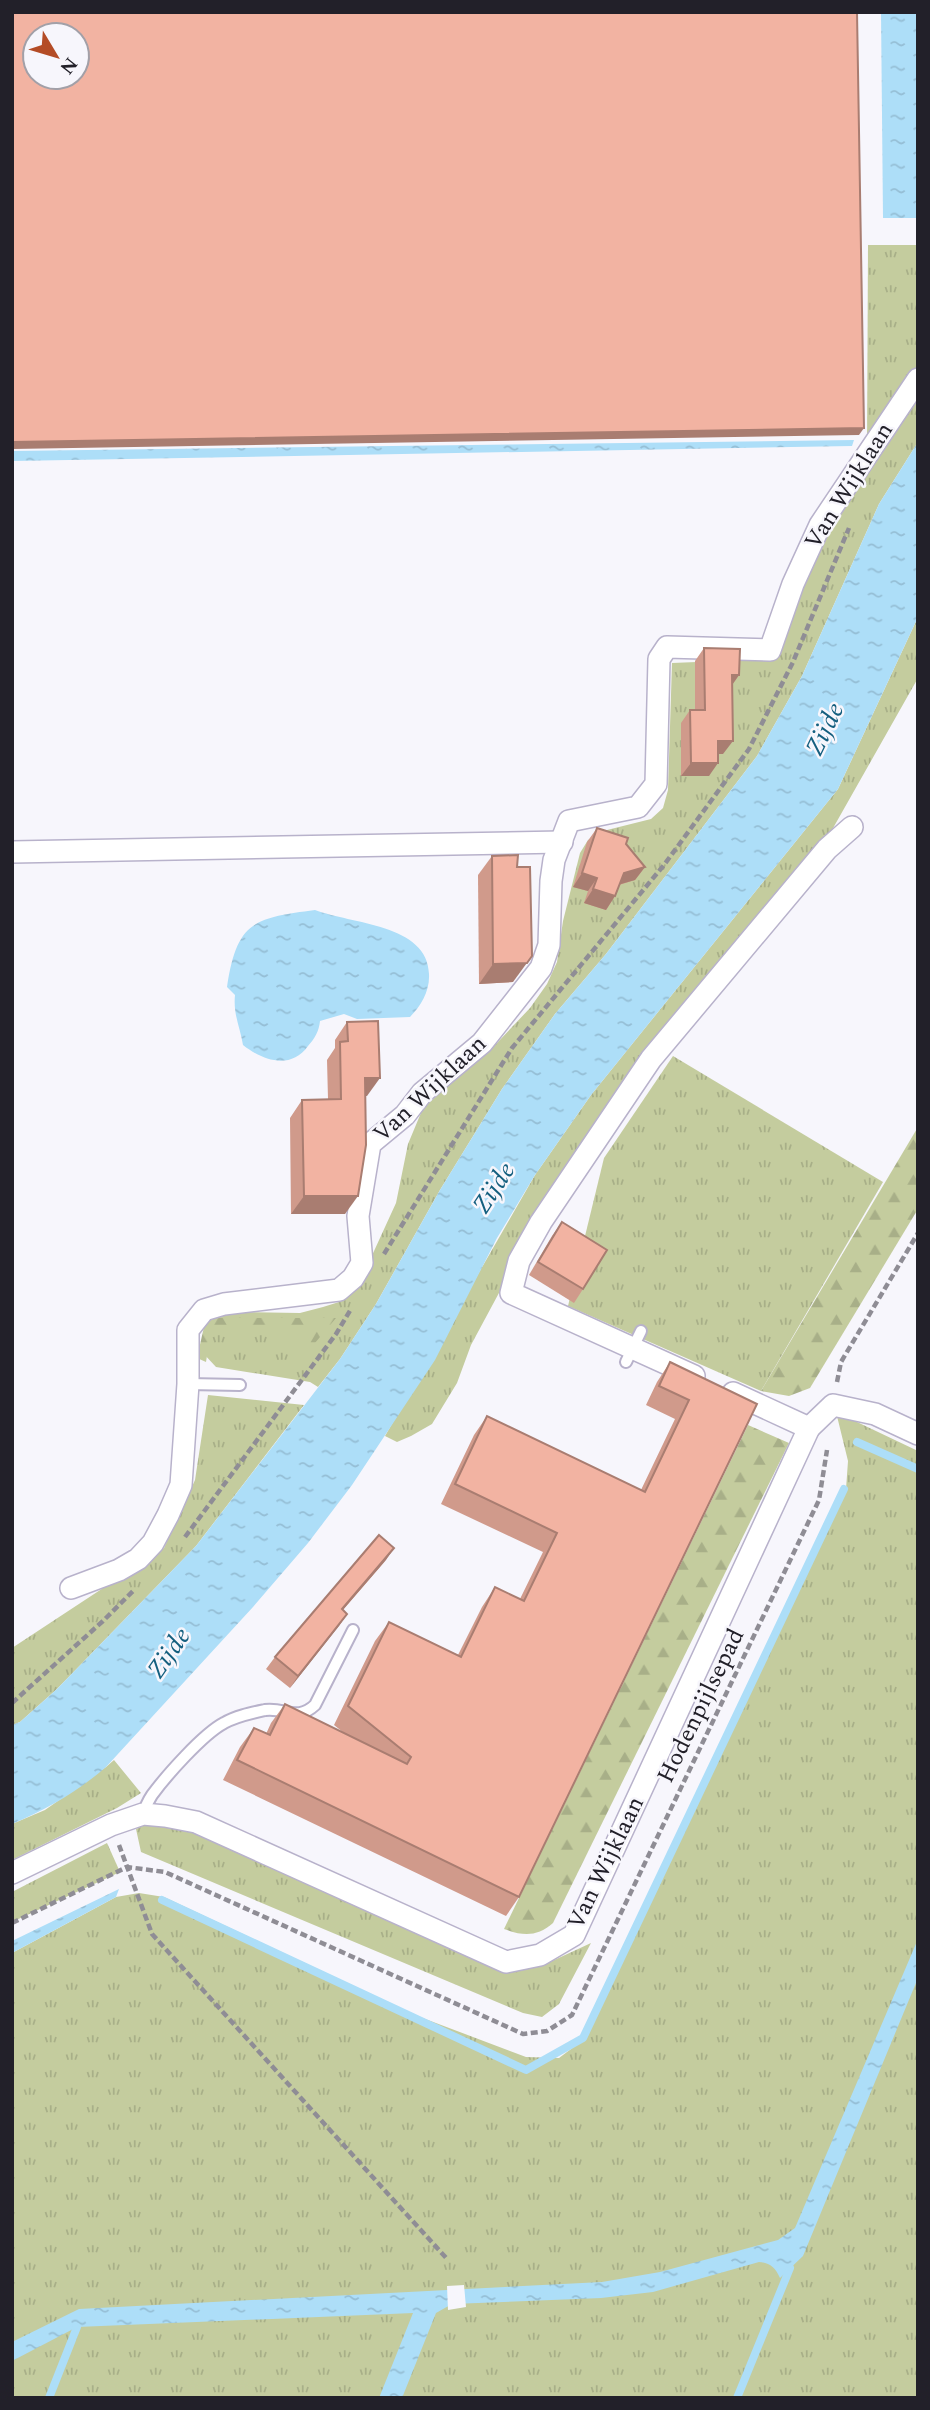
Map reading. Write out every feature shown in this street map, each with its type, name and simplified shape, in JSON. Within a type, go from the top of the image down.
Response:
[{"type":"street","name":"Van Wijklaan","points":[[71,1588],[119,1570],[138,1559],[153,1543],[168,1516],[181,1485],[188,1384],[188,1330],[204,1310],[224,1304],[339,1290],[352,1278],[362,1263],[358,1216],[370,1144],[405,1115],[422,1093],[482,1043],[541,968],[549,945],[554,860],[569,821],[638,807],[656,784],[659,659],[667,647],[770,650],[793,584],[820,525],[918,379]]},
{"type":"street","points":[[810,1429],[512,1293],[519,1261],[541,1222],[651,1059],[827,849],[852,827]]},
{"type":"street","points":[[12,852],[562,842]]},
{"type":"street","name":"Van Wijklaan","points":[[12,1873],[111,1825],[142,1814],[165,1816],[196,1822],[506,1962],[540,1955],[574,1935],[810,1429],[833,1405]]},
{"type":"street","points":[[833,1405],[875,1414],[918,1434]]},
{"type":"lane","points":[[188,1384],[240,1385]]},
{"type":"lane","points":[[142,1814],[150,1796],[197,1745],[222,1724],[240,1716],[269,1709],[300,1714],[315,1705],[353,1630]]},
{"type":"path","points":[[378,1265],[512,1048],[664,865],[749,749],[793,662],[853,518]]},
{"type":"path","points":[[833,1405],[841,1362],[918,1233]]},
{"type":"path","points":[[183,1538],[336,1334],[357,1300]]},
{"type":"path","name":"Hodenpijlsepad","points":[[127,1867],[165,1872],[523,2034],[547,2031],[572,2015],[819,1500],[827,1446]]},
{"type":"path","points":[[12,1703],[103,1621],[139,1584]]},
{"type":"path","points":[[111,1825],[152,1934],[448,2260]]},
{"type":"path","points":[[12,1923],[127,1867]]},
{"type":"green space","points":[[868,245],[918,245],[918,371],[867,448]]},
{"type":"green space","points":[[918,387],[918,442],[879,504],[802,676],[757,756],[606,954],[555,1014],[502,1089],[440,1190],[376,1304],[340,1359],[318,1387],[310,1382],[216,1367],[203,1353],[208,1323],[218,1317],[240,1312],[300,1313],[339,1302],[352,1287],[369,1262],[396,1203],[408,1144],[423,1108],[497,1043],[530,1008],[547,984],[557,962],[563,921],[580,853],[588,840],[603,831],[651,819],[663,808],[668,790],[672,663],[769,659],[819,543]]},
{"type":"green space","points":[[918,617],[918,678],[828,837],[806,859],[507,1278],[471,1345],[457,1383],[432,1424],[397,1442],[385,1436],[535,1175],[591,1095],[838,789]]},
{"type":"green space","points":[[673,1056],[883,1182],[761,1391],[568,1306],[604,1158]]},
{"type":"green space","points":[[918,1127],[918,1209],[810,1388],[789,1396],[761,1391]]},
{"type":"green space","points":[[206,1318],[336,1318],[304,1356],[286,1331],[211,1330],[206,1362],[197,1358]]},
{"type":"green space","points":[[208,1395],[304,1405],[196,1546],[57,1689],[20,1722],[12,1725],[12,1648],[164,1548],[195,1480]]},
{"type":"green space","points":[[836,1412],[918,1451],[918,2398],[12,2398],[12,1953],[116,1897],[139,1893],[164,1897],[420,2017],[526,2057],[559,2058],[583,2040],[846,1489],[848,1461]]},
{"type":"green space","points":[[748,1425],[789,1443],[553,1923],[530,1934],[504,1929]]},
{"type":"green space","points":[[114,1760],[141,1793],[117,1808],[12,1860],[12,1824],[45,1810]]},
{"type":"green space","points":[[171,1817],[522,1967],[550,1962],[591,1943],[559,2004],[542,2017],[523,2013],[141,1852],[136,1829]]},
{"type":"green space","points":[[107,1843],[120,1872],[12,1922],[12,1892]]},
{"type":"water","points":[[881,12],[918,12],[918,218],[883,218]]},
{"type":"water","points":[[854,440],[852,446],[12,461],[12,451]]},
{"type":"water","name":"Zijde","points":[[918,442],[918,617],[838,789],[591,1095],[535,1175],[497,1238],[435,1360],[352,1485],[308,1543],[106,1767],[61,1799],[12,1824],[12,1725],[20,1722],[57,1689],[196,1546],[340,1359],[376,1304],[440,1190],[502,1089],[555,1014],[606,954],[757,756],[802,676],[879,504]]},
{"type":"water","points":[[315,910],[385,928],[416,945],[425,957],[429,974],[426,992],[410,1017],[357,1019],[344,1014],[320,1021],[315,1037],[301,1054],[285,1060],[268,1059],[243,1045],[235,995],[227,987],[236,949],[243,936],[263,921],[276,916]]},
{"type":"water","points":[[119,1889],[116,1897],[12,1953],[12,1941]]},
{"type":"water","points":[[918,1939],[918,1978],[803,2256],[780,2278],[772,2266],[759,2262],[653,2292],[601,2298],[452,2304],[436,2313],[402,2398],[379,2398],[413,2313],[77,2327],[12,2361],[12,2342],[79,2309],[602,2282],[660,2272],[778,2240],[795,2228]]},
{"type":"pier","points":[[464,2285],[466,2307],[448,2310],[447,2286]]},
{"type":"building","points":[[12,12],[857,12],[864,428],[12,442]]},
{"type":"building","points":[[704,648],[740,649],[739,675],[732,675],[733,741],[718,741],[718,763],[691,763],[690,710],[705,710]]},
{"type":"building","points":[[597,828],[628,838],[626,844],[645,867],[624,873],[615,896],[593,889],[597,878],[582,873]]},
{"type":"building","points":[[518,855],[517,867],[530,867],[532,956],[527,963],[493,964],[492,856]]},
{"type":"building","points":[[378,1021],[380,1078],[365,1078],[366,1145],[358,1196],[304,1196],[302,1100],[341,1099],[340,1042],[348,1041],[347,1022]]},
{"type":"building","points":[[562,1222],[607,1250],[583,1289],[538,1262]]},
{"type":"building","points":[[670,1362],[757,1404],[519,1897],[237,1760],[254,1728],[270,1735],[285,1704],[407,1764],[411,1757],[348,1706],[389,1622],[461,1657],[495,1587],[524,1601],[557,1533],[455,1484],[487,1416],[645,1492],[689,1400],[659,1386]]},
{"type":"building","points":[[379,1535],[394,1548],[342,1609],[347,1614],[298,1676],[275,1657]]},
{"type":"waterway","points":[[857,1442],[918,1469]]},
{"type":"waterway","points":[[162,1900],[526,2070],[583,2038],[844,1489]]},
{"type":"waterway","points":[[737,2398],[790,2268]]},
{"type":"waterway","points":[[49,2398],[77,2327]]}]
